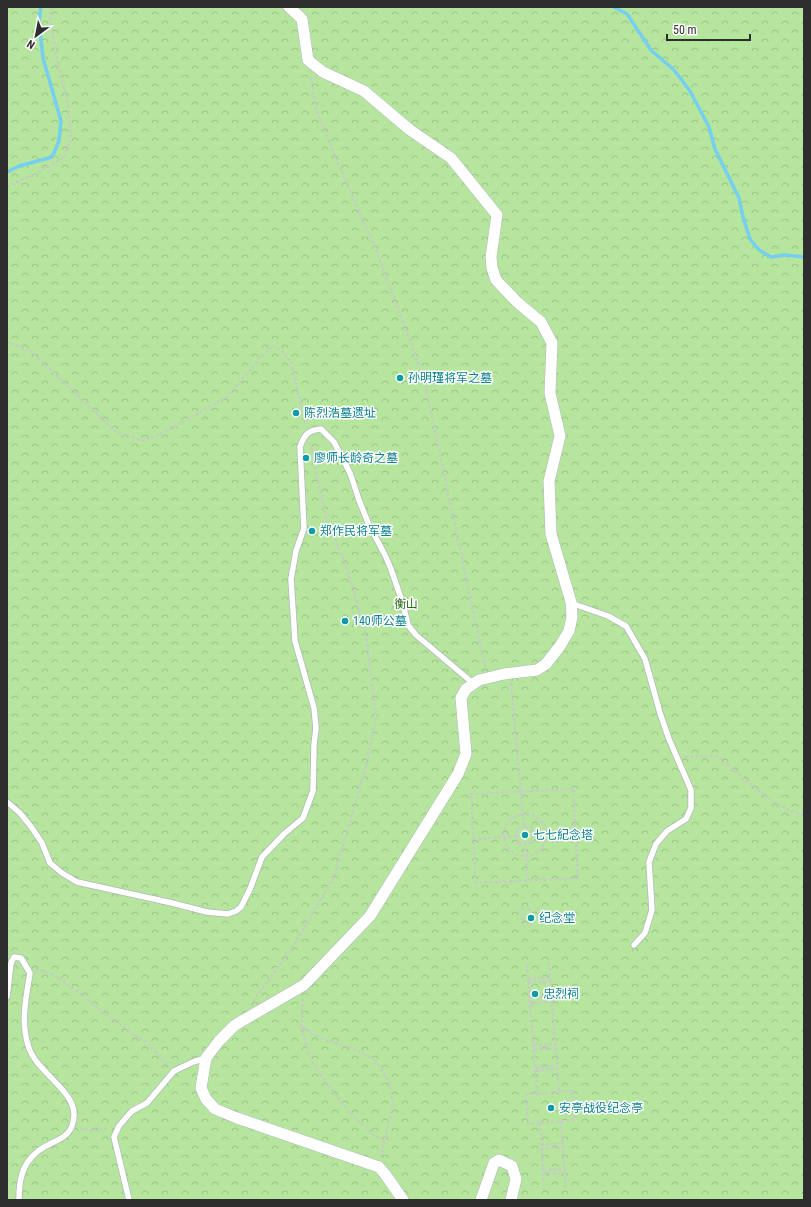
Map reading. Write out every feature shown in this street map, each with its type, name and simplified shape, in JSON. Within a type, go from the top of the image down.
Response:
[{"type":"street","points":[[290,7],[302,19],[308,60],[322,72],[364,91],[410,130],[451,158],[497,215],[491,257],[492,268],[496,280],[517,302],[541,322],[552,344],[550,393],[560,436],[549,481],[551,534],[571,602],[572,617],[569,631],[546,664],[536,670],[479,680],[466,689],[461,698],[466,754],[458,774],[370,916],[304,985],[236,1024],[219,1041],[206,1058],[201,1088],[206,1099],[215,1109],[378,1167],[385,1174],[403,1200]]},
{"type":"street","points":[[481,1200],[494,1163],[499,1160],[512,1166],[516,1179],[511,1200]]},
{"type":"lane","points":[[7,802],[20,813],[32,828],[42,843],[50,863],[62,873],[78,882],[172,902],[207,912],[228,914],[241,907],[250,890],[262,857],[284,834],[303,818],[313,791],[316,728],[314,708],[295,641],[291,579],[296,551],[304,528],[300,447],[303,438],[308,433],[322,429],[334,442],[350,473],[369,525],[391,569],[403,604],[408,625],[416,635],[474,684]]},
{"type":"lane","points":[[571,602],[608,616],[626,626],[645,659],[669,739],[691,790],[691,808],[686,818],[667,831],[656,844],[649,862],[652,910],[645,933],[634,945]]},
{"type":"lane","points":[[7,997],[11,963],[14,957],[20,958],[30,973],[23,1013],[24,1029],[29,1049],[36,1062],[64,1091],[72,1102],[74,1113],[72,1126],[67,1134],[56,1142],[35,1153],[23,1170],[19,1183],[19,1200]]},
{"type":"lane","points":[[129,1200],[114,1137],[120,1126],[132,1111],[147,1102],[174,1071],[192,1062],[206,1058]]},
{"type":"path","points":[[7,187],[37,173],[64,157],[72,137],[68,105],[59,69],[50,18],[52,7]]},
{"type":"path","points":[[308,60],[317,111],[339,166],[376,250],[423,375],[487,678]]},
{"type":"path","points":[[7,342],[32,352],[116,432],[144,441],[172,428],[227,397],[267,350],[274,346],[281,350],[290,363],[308,433],[325,514],[348,572],[366,635],[376,717],[365,770],[334,877],[290,951],[249,1006]]},
{"type":"path","points":[[510,674],[524,827]]},
{"type":"path","points":[[677,758],[718,756],[756,789],[793,812],[804,816]]},
{"type":"path","points":[[573,789],[575,832],[578,878],[476,883],[471,794],[573,789]]},
{"type":"path","points":[[523,814],[531,815],[537,818],[543,823],[546,830],[545,844],[540,851],[534,855],[520,856],[514,854],[506,844],[504,837],[504,830],[511,819],[523,814]]},
{"type":"path","points":[[524,827],[532,827],[533,842],[518,844],[517,828],[524,827]]},
{"type":"path","points":[[532,835],[575,832]]},
{"type":"path","points":[[473,839],[518,836]]},
{"type":"path","points":[[525,843],[528,880]]},
{"type":"path","points":[[538,907],[539,928]]},
{"type":"path","points":[[522,908],[524,929]]},
{"type":"path","points":[[530,908],[531,928]]},
{"type":"path","points":[[548,963],[558,1092]]},
{"type":"path","points":[[527,965],[537,1093]]},
{"type":"path","points":[[26,966],[54,975],[149,1045],[174,1071]]},
{"type":"path","points":[[528,979],[550,977]]},
{"type":"path","points":[[528,983],[550,982]]},
{"type":"path","points":[[304,985],[301,1027],[312,1062],[334,1094],[351,1114],[374,1135],[385,1140]]},
{"type":"path","points":[[530,998],[551,996]]},
{"type":"path","points":[[530,1003],[552,1002]]},
{"type":"path","points":[[301,1027],[322,1039],[348,1047],[374,1059],[389,1082],[393,1104],[378,1167]]},
{"type":"path","points":[[534,1045],[555,1044]]},
{"type":"path","points":[[534,1049],[555,1048]]},
{"type":"path","points":[[535,1068],[557,1068]]},
{"type":"path","points":[[536,1071],[557,1068]]},
{"type":"path","points":[[573,1091],[575,1120],[528,1124],[526,1094],[558,1092],[573,1091]]},
{"type":"path","points":[[561,1122],[566,1190]]},
{"type":"path","points":[[540,1123],[544,1190]]},
{"type":"path","points":[[72,1126],[93,1132],[120,1126]]},
{"type":"path","points":[[541,1145],[563,1143]]},
{"type":"path","points":[[542,1149],[563,1147]]},
{"type":"path","points":[[543,1170],[565,1169]]},
{"type":"path","points":[[543,1174],[565,1173]]},
{"type":"green space","name":"衡山","points":[[7,7],[804,7],[804,1200],[7,1200]]},
{"type":"waterway","points":[[7,172],[19,166],[49,158],[53,155],[59,141],[61,121],[43,58],[39,21],[41,7]]},
{"type":"waterway","points":[[614,7],[627,14],[651,50],[674,70],[690,91],[709,127],[715,149],[739,198],[750,239],[759,250],[771,257],[785,255],[804,257]]},
{"type":"place","name":"孙明瑾将军之墓","points":[[400,378]]},
{"type":"place","name":"陈烈浩墓遗址","points":[[296,413]]},
{"type":"place","name":"廖师长龄奇之墓","points":[[306,458]]},
{"type":"place","name":"郑作民将军墓","points":[[312,531]]},
{"type":"place","name":"140师公墓","points":[[345,621]]},
{"type":"place","name":"七七紀念塔","points":[[525,835]]},
{"type":"place","name":"纪念堂","points":[[531,918]]},
{"type":"place","name":"忠烈祠","points":[[535,994]]},
{"type":"place","name":"安亭战役纪念亭","points":[[551,1108]]}]
